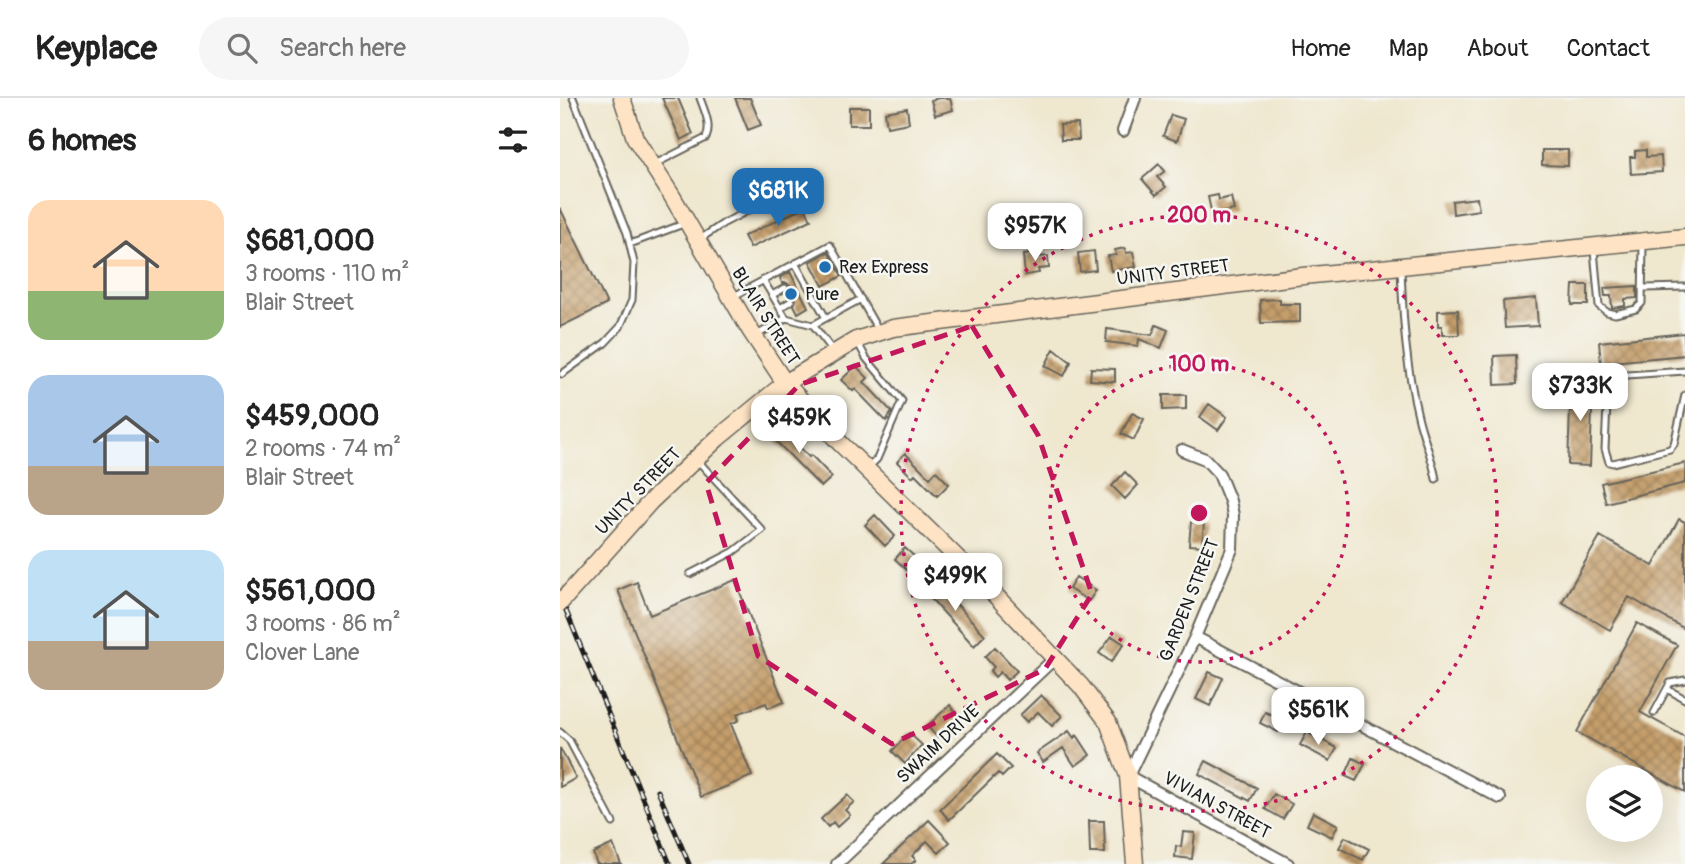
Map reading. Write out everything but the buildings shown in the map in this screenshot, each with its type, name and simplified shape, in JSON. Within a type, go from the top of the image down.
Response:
[{"type":"street","name":"BLAIR STREET","points":[[622,98],[635,138],[785,383],[867,470],[993,593],[1081,686],[1108,722],[1128,776],[1135,864]]},
{"type":"street","points":[[1123,131],[1135,98]]},
{"type":"street","name":"UNITY STREET","points":[[560,603],[651,501],[785,383],[856,340],[879,332],[941,320],[1401,266],[1685,237]]},
{"type":"street","name":"GARDEN STREET","points":[[1128,776],[1195,637],[1232,550],[1230,501],[1219,474],[1205,459],[1182,450]]},
{"type":"street","points":[[1195,637],[1500,797]]},
{"type":"street","name":"SWAIM DRIVE","points":[[841,860],[1054,659]]},
{"type":"street","name":"VIVIAN STREET","points":[[1128,776],[1288,864]]},
{"type":"lane","points":[[562,374],[605,343],[620,327],[632,300],[634,263],[630,244],[573,98]]},
{"type":"lane","points":[[652,165],[706,138],[709,132],[708,120],[700,98]]},
{"type":"lane","points":[[698,241],[724,223],[785,192]]},
{"type":"lane","points":[[630,244],[687,222]]},
{"type":"lane","points":[[1594,246],[1599,306],[1615,314],[1636,309],[1642,303],[1643,241]]},
{"type":"lane","points":[[732,298],[830,245],[879,332]]},
{"type":"lane","points":[[795,263],[826,318]]},
{"type":"lane","points":[[1401,266],[1408,365],[1418,418],[1433,460],[1436,479]]},
{"type":"lane","points":[[796,283],[804,278]]},
{"type":"lane","points":[[763,280],[786,318],[813,325],[835,353]]},
{"type":"lane","points":[[1644,288],[1685,287]]},
{"type":"lane","points":[[772,295],[785,288]]},
{"type":"lane","points":[[803,295],[811,291]]},
{"type":"lane","points":[[813,325],[861,299]]},
{"type":"lane","points":[[780,308],[791,301]]},
{"type":"lane","points":[[755,336],[786,318]]},
{"type":"lane","points":[[856,340],[866,358],[902,401],[877,459],[867,470]]},
{"type":"lane","points":[[1685,371],[1613,376],[1608,381],[1605,449],[1609,462],[1670,449],[1674,444],[1685,395]]},
{"type":"lane","points":[[690,574],[733,552],[762,530],[696,459]]},
{"type":"lane","points":[[1654,713],[1667,689],[1675,681],[1685,680]]},
{"type":"lane","points":[[1667,689],[1685,699]]},
{"type":"lane","points":[[560,732],[569,740],[613,823]]},
{"type":"highlighted area","points":[[972,326],[1038,435],[1092,594],[1045,669],[892,744],[758,656],[706,483],[799,385]]},
{"type":"railway","points":[[560,596],[670,864]]},
{"type":"railway","points":[[658,791],[689,864]]},
{"type":"place","name":"Rex Express","points":[[825,267]]},
{"type":"place","name":"Pure","points":[[791,294]]}]
